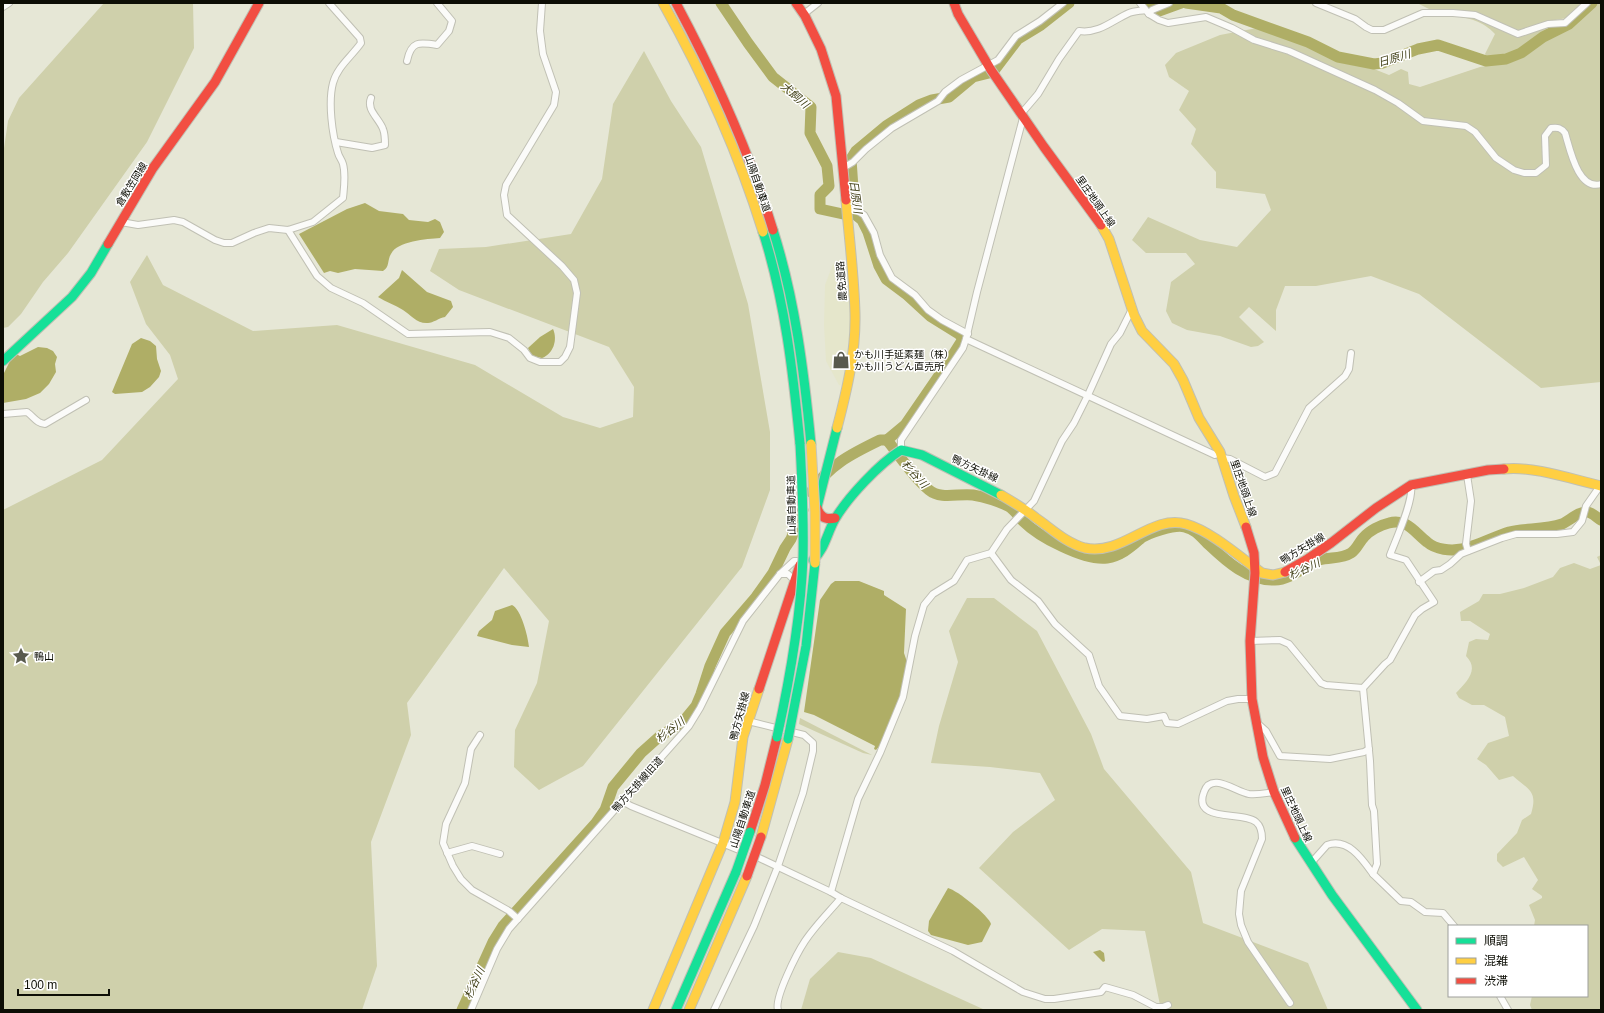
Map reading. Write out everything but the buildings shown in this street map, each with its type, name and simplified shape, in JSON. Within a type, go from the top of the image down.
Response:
[{"type":"main road","name":"倉敷笠岡線","points":[[3,361],[72,297],[91,273],[153,168],[215,82],[259,3]]},
{"type":"main road","name":"山陽自動車道","points":[[663,3],[698,66],[715,101],[735,149],[753,202],[771,263],[785,326],[794,385],[800,444],[803,517],[800,598],[788,692],[765,785],[736,872],[676,1010]]},
{"type":"main road","name":"山陽自動車道","points":[[676,3],[724,97],[739,132],[763,198],[782,260],[796,322],[805,382],[811,444],[815,515],[814,569],[807,641],[798,695],[788,739],[761,837],[747,876],[689,1010]]},
{"type":"main road","name":"農免道路","points":[[796,3],[804,14],[821,49],[836,96],[845,167],[854,313],[853,351],[849,382],[823,487],[802,561]]},
{"type":"main road","name":"里庄地頭上線","points":[[954,3],[958,14],[991,70],[1022,116],[1101,224],[1109,239],[1132,309],[1142,331],[1174,364],[1183,380],[1199,418],[1221,455],[1250,537],[1255,571],[1250,641],[1252,699],[1263,757],[1274,792],[1297,843],[1332,895],[1418,1010]]},
{"type":"main road","name":"鴨方矢掛線","points":[[898,452],[920,455],[999,492],[1025,512],[1065,539],[1080,546],[1108,549],[1148,529],[1167,523],[1176,522],[1191,524],[1212,536],[1255,571],[1273,575],[1284,572],[1304,562],[1332,543],[1376,508],[1411,485],[1505,468],[1521,468],[1600,486]]},
{"type":"main road","points":[[802,561],[809,561],[817,556],[835,518],[845,505],[898,452]]},
{"type":"main road","points":[[817,508],[822,517],[828,519],[835,518]]},
{"type":"main road","name":"鴨方矢掛線","points":[[653,1010],[723,843],[736,802],[743,737],[802,561]]},
{"type":"street","points":[[121,222],[138,224],[174,220],[183,222],[215,240],[224,243],[232,243],[269,228],[288,230],[313,222],[343,198],[345,180],[343,164],[338,154],[332,124],[331,100],[333,82],[340,68],[361,43],[360,38],[329,3]]},
{"type":"street","points":[[407,61],[409,51],[415,45],[421,42],[437,45],[449,31],[452,21],[438,3]]},
{"type":"street","points":[[288,230],[317,276],[330,288],[363,303],[408,334],[490,332],[509,338],[524,350],[530,358],[540,362],[560,362],[565,357],[570,347],[577,293],[574,280],[562,266],[507,215],[504,195],[506,185],[554,105],[556,92],[543,54],[540,31],[542,3]]},
{"type":"street","points":[[804,14],[818,3]]},
{"type":"street","points":[[845,167],[853,162],[870,145],[892,128],[938,101],[961,80],[991,70],[1020,32],[1040,21],[1063,3]]},
{"type":"street","points":[[1140,3],[1150,10],[1159,20],[1168,23],[1206,17],[1232,28],[1254,40],[1289,51],[1376,90],[1398,103],[1423,121],[1466,126],[1474,132],[1496,158],[1514,170],[1524,173],[1536,173],[1546,165],[1545,136],[1552,128],[1557,127],[1565,133],[1577,167],[1584,181],[1591,184],[1601,184]]},
{"type":"street","points":[[898,452],[900,440],[963,348],[1022,116],[1079,31],[1086,32],[1098,29],[1130,12],[1150,10],[1169,3]]},
{"type":"street","points":[[1316,3],[1355,19],[1366,28],[1372,30],[1384,30],[1423,13],[1466,13],[1475,15],[1518,34],[1548,24],[1565,23],[1587,3]]},
{"type":"street","points":[[336,142],[372,148],[385,145],[386,137],[383,128],[370,108],[370,98]]},
{"type":"street","points":[[848,211],[858,211],[864,215],[874,233],[880,255],[892,278],[915,295],[924,307],[967,336],[1088,395],[1215,455],[1221,455],[1230,459],[1265,477],[1275,473],[1309,408],[1345,376],[1349,369],[1351,353]]},
{"type":"street","points":[[832,892],[858,799],[880,753],[903,697],[915,636],[924,605],[933,594],[954,581],[967,560],[990,553],[1007,529],[1025,512],[1036,496],[1062,440],[1074,422],[1088,395],[1111,344],[1120,333],[1132,309]]},
{"type":"street","points":[[3,414],[27,412],[41,424],[45,424],[86,400]]},
{"type":"street","points":[[1467,475],[1471,501],[1467,549]]},
{"type":"street","points":[[1373,874],[1377,864],[1363,688],[1390,660],[1416,615],[1422,609],[1434,602],[1406,560],[1390,555],[1410,497],[1411,485]]},
{"type":"street","points":[[1420,582],[1434,571],[1450,564],[1467,549],[1516,534],[1557,534],[1572,532],[1579,527],[1585,512],[1600,486]]},
{"type":"street","points":[[990,553],[1011,580],[1038,601],[1055,624],[1089,655],[1099,686],[1120,716],[1146,719],[1164,716],[1166,723],[1178,724],[1227,701],[1252,699]]},
{"type":"street","name":"鴨方矢掛線旧道","points":[[472,1010],[497,948],[517,918],[689,726],[700,708],[743,621],[780,574],[794,561],[802,561]]},
{"type":"street","points":[[780,574],[788,574],[795,581]]},
{"type":"street","points":[[1250,641],[1280,640],[1289,644],[1321,683],[1326,685],[1363,688]]},
{"type":"street","points":[[714,1010],[754,926],[778,866],[803,793],[813,751],[813,743],[804,735],[748,721]]},
{"type":"street","points":[[1256,722],[1266,731],[1280,756],[1330,760],[1364,752],[1369,749]]},
{"type":"street","points":[[480,735],[471,749],[465,783],[446,824],[443,843],[452,866],[461,879],[472,890],[509,911],[517,918]]},
{"type":"street","points":[[1274,792],[1248,794],[1226,784],[1219,782],[1212,783],[1207,786],[1204,792],[1202,804],[1212,812],[1252,819],[1258,823],[1262,832],[1262,839],[1241,891],[1239,914],[1240,925],[1248,942],[1290,1002]]},
{"type":"street","points":[[622,801],[778,866],[832,892],[841,898],[953,951],[1023,992],[1054,999],[1101,992],[1105,987],[1133,995],[1156,1007],[1168,1005]]},
{"type":"street","points":[[1311,862],[1327,845],[1342,844],[1353,850],[1373,874],[1401,901],[1411,902],[1425,912],[1443,913],[1453,925]]},
{"type":"street","points":[[447,853],[472,846],[500,854]]},
{"type":"street","points":[[778,1010],[777,1000],[805,941],[841,898]]},
{"type":"street","points":[[1501,997],[1508,1010]]},
{"type":"shaded area","points":[[104,3],[193,3],[194,48],[147,142],[68,253],[43,282],[21,314],[8,327],[3,328],[3,155],[8,121],[19,98]]},
{"type":"shaded area","points":[[1417,3],[1584,3],[1567,18],[1549,21],[1521,32],[1515,31],[1476,13],[1465,11],[1431,10]]},
{"type":"shaded area","points":[[1596,3],[1601,3],[1601,382],[1541,388],[1419,294],[1371,276],[1316,286],[1285,286],[1276,310],[1276,331],[1249,307],[1239,317],[1264,342],[1258,346],[1251,347],[1220,336],[1187,330],[1172,323],[1166,311],[1171,282],[1195,264],[1186,253],[1146,253],[1132,240],[1148,217],[1200,240],[1237,247],[1271,210],[1265,194],[1216,188],[1216,172],[1191,144],[1196,129],[1179,110],[1189,91],[1169,77],[1165,65],[1176,53],[1220,35],[1257,28],[1306,46],[1343,63],[1374,69],[1389,75],[1401,69],[1408,72],[1409,84],[1420,87],[1480,67],[1509,62],[1551,35],[1570,26]]},
{"type":"shaded area","points":[[1451,15],[1475,17],[1515,36],[1523,36],[1554,25],[1561,26],[1543,34],[1520,52],[1487,58],[1485,54],[1495,34],[1480,23]]},
{"type":"shaded area","points":[[644,51],[671,101],[701,147],[748,304],[770,432],[770,490],[742,567],[583,766],[539,790],[514,767],[515,730],[537,683],[549,621],[504,568],[407,703],[411,735],[371,842],[377,966],[362,1010],[3,1010],[3,510],[102,460],[178,379],[170,355],[146,324],[130,282],[147,255],[163,285],[253,331],[337,325],[475,365],[563,417],[600,428],[633,417],[634,387],[609,347],[459,290],[430,271],[439,249],[486,247],[571,234],[602,179],[613,104]]},
{"type":"shaded area","points":[[365,203],[379,211],[403,214],[409,220],[428,222],[435,219],[440,222],[444,232],[440,238],[406,243],[399,246],[391,254],[387,268],[383,271],[355,269],[338,273],[330,271],[324,273],[299,234],[347,209]]},
{"type":"shaded area","points":[[839,260],[847,263],[851,317],[851,338],[844,386],[839,385],[826,361],[824,325],[825,285],[833,264]]},
{"type":"shaded area","points":[[402,270],[427,292],[451,301],[453,307],[445,317],[430,323],[424,323],[414,319],[403,310],[378,297],[399,278]]},
{"type":"shaded area","points":[[553,329],[555,342],[552,350],[542,358],[532,356],[528,348],[540,337]]},
{"type":"shaded area","points":[[141,338],[150,341],[156,346],[157,359],[161,371],[159,377],[150,387],[142,392],[115,394],[112,392],[132,344]]},
{"type":"shaded area","points":[[38,347],[47,348],[53,351],[57,357],[55,364],[56,372],[49,384],[40,393],[26,399],[3,403],[3,375],[14,353],[20,356]]},
{"type":"shaded area","points":[[1601,555],[1601,565],[1597,557]]},
{"type":"shaded area","points":[[1574,563],[1590,569],[1601,565],[1601,1010],[1532,1010],[1530,1005],[1532,997],[1588,997],[1588,925],[1534,925],[1535,920],[1529,905],[1542,898],[1542,896],[1532,889],[1538,880],[1524,857],[1503,867],[1497,861],[1497,854],[1517,833],[1522,820],[1531,814],[1533,796],[1528,788],[1513,776],[1499,780],[1486,765],[1477,759],[1488,743],[1509,736],[1505,717],[1484,705],[1472,705],[1459,698],[1456,693],[1470,676],[1472,671],[1470,661],[1466,656],[1469,642],[1476,639],[1488,640],[1490,634],[1470,621],[1461,621],[1460,612],[1479,601],[1483,594],[1500,594],[1524,588],[1553,577],[1560,568]]},
{"type":"shaded area","points":[[835,581],[859,581],[884,591],[884,595],[906,609],[904,653],[907,662],[904,681],[898,703],[881,744],[876,750],[874,749],[875,746],[814,715],[804,712],[820,600],[831,584]]},
{"type":"shaded area","points":[[967,598],[994,598],[1037,631],[1091,734],[1104,769],[1191,872],[1203,923],[1308,963],[1328,1010],[1161,1010],[1145,931],[1102,929],[1069,950],[979,868],[1013,832],[1055,800],[1040,773],[990,767],[931,763],[939,726],[958,662],[949,631]]},
{"type":"shaded area","points":[[512,605],[521,617],[526,630],[529,647],[512,645],[477,636],[479,631],[492,620],[495,611]]},
{"type":"shaded area","points":[[800,718],[872,755],[863,753],[799,724]]},
{"type":"shaded area","points":[[948,888],[965,898],[989,920],[991,924],[982,942],[968,945],[931,935],[928,931],[929,921]]},
{"type":"shaded area","points":[[1100,950],[1104,953],[1105,961],[1103,962],[1093,952]]},
{"type":"shaded area","points":[[838,952],[871,958],[985,1010],[801,1010],[810,979]]},
{"type":"waterway","name":"犬飼川","points":[[721,3],[773,77],[811,107],[810,133],[827,166],[829,186],[820,195],[820,209],[856,215]]},
{"type":"waterway","name":"日原川","points":[[887,440],[905,425],[963,339],[959,334],[930,316],[906,294],[886,279],[879,266],[868,232],[862,220],[857,216],[854,203],[851,159],[856,151],[886,126],[919,105],[932,100],[949,97],[973,77],[993,72],[1018,39],[1041,25],[1069,3]]},
{"type":"waterway","name":"日原川","points":[[1148,3],[1151,7],[1159,11],[1181,3]]},
{"type":"waterway","name":"日原川","points":[[1186,3],[1221,8],[1233,15],[1308,42],[1338,57],[1374,64],[1383,63],[1418,49],[1438,45],[1486,61],[1506,59],[1521,53],[1543,37],[1569,24],[1592,3]]},
{"type":"waterway","name":"杉谷川","points":[[811,492],[825,474],[841,461],[880,440],[887,440]]},
{"type":"waterway","name":"杉谷川","points":[[887,440],[917,479],[934,493],[939,495],[973,495],[1004,504],[1013,509],[1023,521],[1040,534],[1062,547],[1075,552],[1097,558],[1112,557],[1132,546],[1143,537],[1154,532],[1181,526],[1198,534],[1222,557],[1238,569],[1246,574],[1265,579],[1275,580],[1286,578],[1319,560],[1347,555],[1355,550],[1362,539],[1369,533],[1378,527],[1389,523],[1395,522],[1406,524],[1431,545],[1453,550],[1474,546],[1509,532],[1556,526],[1584,512],[1591,513],[1601,520]]},
{"type":"waterway","name":"杉谷川","points":[[462,1010],[493,942],[503,926],[596,823],[605,810],[613,787],[641,753],[660,736],[682,723],[696,706],[710,666],[725,633],[756,597],[773,573],[791,539],[803,510]]},
{"type":"traffic: fast","points":[[773,230],[781,256],[798,336],[811,444]]},
{"type":"traffic: fast","points":[[763,232],[771,258],[783,310],[791,363],[800,444]]},
{"type":"traffic: fast","points":[[3,361],[72,297],[91,273],[108,244]]},
{"type":"traffic: fast","points":[[816,511],[837,428]]},
{"type":"traffic: fast","points":[[777,737],[794,647],[802,580],[803,529],[800,444]]},
{"type":"traffic: fast","points":[[813,560],[823,546],[832,524],[848,501],[874,472],[901,450],[922,455],[1001,495]]},
{"type":"traffic: fast","points":[[788,739],[806,646],[815,563]]},
{"type":"traffic: fast","points":[[736,872],[750,832]]},
{"type":"traffic: fast","points":[[1295,838],[1332,895],[1417,1010]]},
{"type":"traffic: fast","points":[[676,1010],[736,872]]},
{"type":"traffic: slow","points":[[663,3],[678,30],[719,114],[743,172],[763,232]]},
{"type":"traffic: slow","points":[[837,428],[850,371],[855,328],[854,285],[846,200]]},
{"type":"traffic: slow","points":[[1101,225],[1109,239],[1134,315],[1142,331],[1174,364],[1183,380],[1199,418],[1220,452],[1246,527]]},
{"type":"traffic: slow","points":[[811,444],[815,512],[815,563]]},
{"type":"traffic: slow","points":[[1504,469],[1528,469],[1540,471],[1601,486]]},
{"type":"traffic: slow","points":[[1001,495],[1065,539],[1085,548],[1099,549],[1112,546],[1149,529],[1173,522],[1196,527],[1205,532],[1235,552],[1262,573],[1273,575],[1285,572]]},
{"type":"traffic: slow","points":[[653,1010],[723,843],[735,802],[743,737],[759,689]]},
{"type":"traffic: slow","points":[[761,837],[788,739]]},
{"type":"traffic: slow","points":[[689,1010],[747,876]]},
{"type":"traffic: jam","points":[[108,244],[153,168],[215,82],[259,3]]},
{"type":"traffic: jam","points":[[676,3],[718,86],[742,142],[764,200],[773,230]]},
{"type":"traffic: jam","points":[[796,3],[805,16],[821,49],[836,96],[846,200]]},
{"type":"traffic: jam","points":[[954,3],[958,14],[991,70],[1044,147],[1101,225]]},
{"type":"traffic: jam","points":[[1285,572],[1331,543],[1376,508],[1411,485],[1488,470],[1504,469]]},
{"type":"traffic: jam","points":[[817,508],[820,514],[824,517],[829,519],[835,518]]},
{"type":"traffic: jam","points":[[1246,527],[1254,553],[1255,573],[1250,641],[1252,699],[1263,757],[1274,792],[1295,838]]},
{"type":"traffic: jam","points":[[759,689],[800,565]]},
{"type":"traffic: jam","points":[[750,832],[765,785],[777,737]]},
{"type":"traffic: jam","points":[[747,876],[761,837]]},
{"type":"place","name":"かも川手延素麺（株） かも川うどん直売所","points":[[841,360]]},
{"type":"place","name":"鴨山","points":[[21,656]]}]
